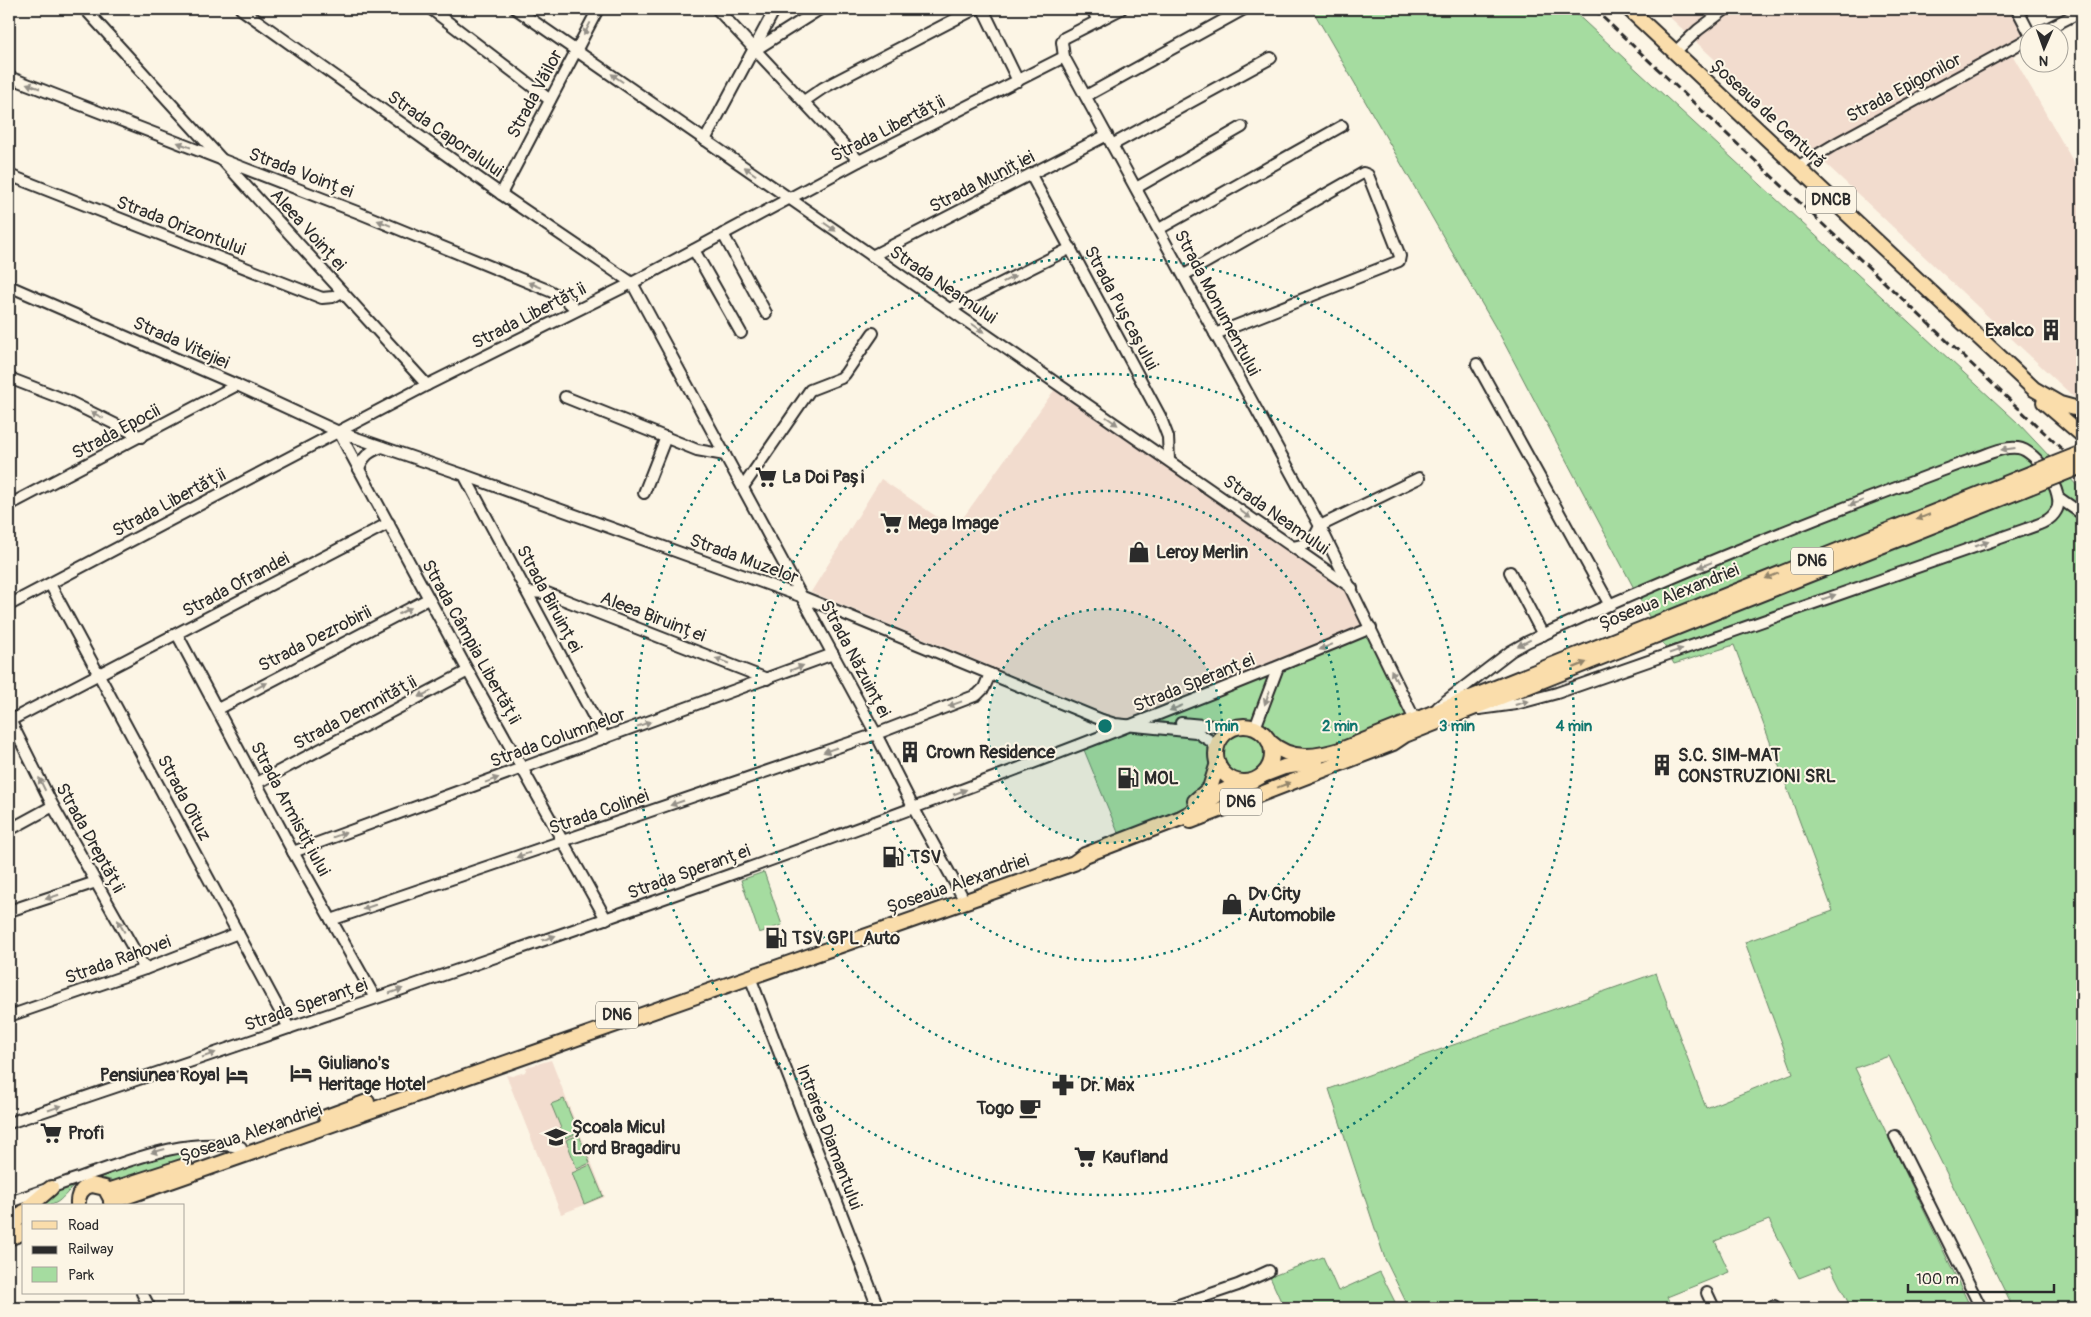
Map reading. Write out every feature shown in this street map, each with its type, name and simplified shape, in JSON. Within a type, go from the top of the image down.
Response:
[{"type":"main road","name":"Șoseaua de Centură","points":[[1629,9],[2034,389],[2060,404],[2082,410]]},
{"type":"main road","name":"Șoseaua de Centură","points":[[2034,389],[2040,398],[2081,435]]},
{"type":"main road","name":"Șoseaua de Centură","points":[[2081,435],[2079,427],[2082,416]]},
{"type":"main road","name":"Șoseaua Alexandriei","points":[[1474,709],[2020,485],[2082,454]]},
{"type":"main road","name":"Șoseaua Alexandriei","points":[[1270,742],[1286,753],[1313,756],[1342,749],[1607,642],[2020,485],[2082,466]]},
{"type":"main road","name":"DN6","points":[[1074,863],[1088,860],[1384,747],[1405,735],[1474,709]]},
{"type":"main road","points":[[1217,748],[1220,740],[1234,728],[1241,726],[1255,728]]},
{"type":"main road","name":"DN6","points":[[1255,728],[1266,736],[1270,742],[1272,760],[1263,775]]},
{"type":"main road","name":"DN6","points":[[1217,748],[1218,763],[1228,776],[1244,782],[1251,781],[1284,767],[1325,760],[1391,737],[1405,735]]},
{"type":"main road","name":"Șoseaua Alexandriei","points":[[110,1200],[241,1146],[1072,854],[1180,809],[1204,795],[1210,788],[1218,763]]},
{"type":"main road","name":"Șoseaua Alexandriei","points":[[110,1200],[1074,863],[1085,855],[1181,818],[1221,792],[1244,782]]},
{"type":"main road","name":"DN6","points":[[74,1204],[81,1191],[88,1186],[97,1185],[110,1200]]},
{"type":"main road","points":[[32,1204],[51,1188]]},
{"type":"main road","points":[[15,1229],[22,1216]]},
{"type":"street","name":"Aleea Voinței","points":[[85,9],[427,385]]},
{"type":"street","name":"Strada Caporalului","points":[[241,9],[501,194],[632,283]]},
{"type":"street","points":[[431,9],[550,100]]},
{"type":"street","name":"Strada Neamului","points":[[516,9],[1352,588]]},
{"type":"street","name":"Strada Văilor","points":[[501,194],[598,9]]},
{"type":"street","points":[[717,9],[860,160]]},
{"type":"street","points":[[705,140],[775,9]]},
{"type":"street","points":[[754,50],[820,9]]},
{"type":"street","points":[[804,101],[822,88],[975,9]]},
{"type":"street","points":[[983,9],[1018,81]]},
{"type":"street","points":[[1092,9],[1098,21],[1121,9]]},
{"type":"street","points":[[1086,96],[1244,9]]},
{"type":"street","points":[[1675,52],[1698,30],[1726,9]]},
{"type":"street","points":[[2017,9],[2024,22]]},
{"type":"street","points":[[2061,22],[2082,11]]},
{"type":"street","name":"Strada Monumentului","points":[[1098,21],[1064,38],[1062,42],[1064,57],[1320,526],[1371,628],[1420,718]]},
{"type":"street","name":"Strada Epigonilor","points":[[1797,167],[1837,143],[2018,44]]},
{"type":"street","name":"Strada Libertății","points":[[9,605],[427,385],[576,309],[632,283],[860,160],[1064,57]]},
{"type":"street","points":[[1112,145],[1271,58]]},
{"type":"street","name":"Strada Voinței","points":[[9,77],[224,160],[550,291],[566,300],[576,309]]},
{"type":"street","points":[[1159,229],[1342,126]]},
{"type":"street","points":[[1136,188],[1242,127]]},
{"type":"street","name":"Strada Muniției","points":[[872,256],[1107,135]]},
{"type":"street","points":[[1184,275],[1362,173],[1368,174],[1400,256],[1399,261],[1216,334]]},
{"type":"street","name":"Strada Orizontului","points":[[9,175],[322,298],[333,297],[342,292]]},
{"type":"street","name":"Strada Pușcașului","points":[[1031,175],[1160,416],[1168,437],[1169,460]]},
{"type":"street","points":[[723,234],[766,313]]},
{"type":"street","points":[[950,309],[1071,248]]},
{"type":"street","points":[[694,250],[742,333]]},
{"type":"street","name":"Strada Năzuinței","points":[[632,283],[803,597],[914,809],[961,894]]},
{"type":"street","name":"Strada Vitejiei","points":[[9,286],[237,385],[339,432]]},
{"type":"street","points":[[743,487],[810,390],[841,378],[873,333]]},
{"type":"street","points":[[1477,364],[1610,605]]},
{"type":"street","points":[[9,378],[66,400],[141,437]]},
{"type":"street","name":"Strada Epocii","points":[[9,506],[237,385]]},
{"type":"street","points":[[564,397],[697,450],[725,455]]},
{"type":"street","name":"Strada Muzelor","points":[[339,432],[803,597],[1102,720],[1115,724],[1133,725]]},
{"type":"street","name":"Strada Câmpia Libertății","points":[[339,432],[468,671],[606,919]]},
{"type":"street","points":[[644,493],[666,437]]},
{"type":"street","points":[[359,468],[364,457],[382,447]]},
{"type":"street","points":[[1420,718],[1511,651],[1543,635],[1610,605],[1848,506],[2000,450],[2018,448],[2029,452],[2041,465],[2056,487],[2059,505],[2053,516],[2026,529],[1557,693],[1498,708],[1474,709]]},
{"type":"street","name":"Strada Biruinței","points":[[464,475],[605,738]]},
{"type":"street","points":[[1293,547],[1306,545],[1314,537],[1320,526],[1419,478]]},
{"type":"street","points":[[2059,498],[2082,514]]},
{"type":"street","name":"Strada Ofrandei","points":[[9,721],[389,523]]},
{"type":"street","points":[[1510,572],[1543,635]]},
{"type":"street","name":"Strada Oituz","points":[[50,584],[289,1028]]},
{"type":"street","name":"Aleea Biruinței","points":[[527,592],[547,593],[767,679]]},
{"type":"street","name":"Strada Dezrobirii","points":[[218,709],[428,598]]},
{"type":"street","name":"Strada Speranței","points":[[9,1123],[606,919],[914,809],[1133,725],[1371,628]]},
{"type":"street","name":"Strada Armistițiului","points":[[177,634],[293,852],[375,998]]},
{"type":"street","name":"Strada Columnelor","points":[[293,852],[833,654]]},
{"type":"street","points":[[1255,728],[1278,667]]},
{"type":"street","name":"Strada Demnității","points":[[257,783],[468,671]]},
{"type":"street","name":"Strada Colinei","points":[[331,920],[876,734],[977,695],[984,688],[990,674]]},
{"type":"street","name":"Strada Dreptății","points":[[9,721],[53,806],[145,969]]},
{"type":"street","points":[[1133,725],[1160,722],[1234,728]]},
{"type":"street","points":[[1133,725],[1196,732],[1203,735],[1217,748]]},
{"type":"street","points":[[9,830],[53,806]]},
{"type":"street","points":[[9,911],[96,882]]},
{"type":"street","name":"Strada Rahovei","points":[[9,1016],[145,969],[238,933]]},
{"type":"street","name":"Intrarea Diamantului","points":[[750,977],[878,1308]]},
{"type":"street","points":[[1895,1136],[1981,1308]]},
{"type":"street","points":[[9,1202],[156,1151],[211,1144],[241,1146]]},
{"type":"street","points":[[1170,1308],[1238,1285],[1270,1271]]},
{"type":"street","points":[[1707,1293],[1714,1308]]},
{"type":"street","points":[[143,1294],[150,1308]]},
{"type":"shaded area","points":[[1661,9],[2014,9],[2021,22],[2018,22],[2018,53],[2013,56],[2018,65],[2018,72],[2022,72],[2082,177],[2082,398],[2077,400]]},
{"type":"shaded area","points":[[1055,389],[1344,586],[1371,628],[1133,725],[811,592],[881,479],[955,529]]},
{"type":"shaded area","name":"Școala Micul Lord Bragadiru","points":[[551,1060],[605,1197],[561,1214],[506,1075],[512,1076],[525,1072],[527,1067]]},
{"type":"green space","points":[[1312,9],[1571,9],[2018,423],[2082,491],[2082,1308],[2013,1308],[1889,1056],[1855,1068],[1971,1308],[1851,1308],[1830,1266],[1799,1278],[1769,1220],[1715,1241],[1729,1272],[1667,1297],[1672,1308],[1409,1308],[1385,1259],[1329,1089],[1656,973],[1706,1108],[1793,1073],[1745,942],[1833,911],[1734,645],[1674,664],[1501,337]]},
{"type":"green space","points":[[1371,628],[1415,720],[1343,749],[1272,751],[1267,770],[1261,776],[1247,782],[1229,777],[1221,770],[1198,799],[1180,809],[1119,835],[1082,745]],"holes":[[[1160,722],[1233,728],[1220,740],[1217,748],[1188,730],[1136,725]]]},
{"type":"green space","points":[[764,872],[782,925],[759,933],[741,880]]},
{"type":"green space","points":[[564,1099],[578,1133],[565,1138],[551,1104]]},
{"type":"green space","points":[[579,1135],[590,1163],[577,1169],[566,1140]]},
{"type":"green space","points":[[195,1151],[195,1156],[118,1182],[95,1176],[156,1155]]},
{"type":"green space","points":[[590,1165],[603,1196],[584,1204],[572,1173]]},
{"type":"green space","points":[[79,1181],[56,1203],[22,1204],[22,1208],[9,1220],[9,1206]]},
{"type":"green space","points":[[1323,1257],[1338,1291],[1380,1272],[1398,1308],[1284,1308],[1270,1277]]},
{"type":"railway","points":[[1594,9],[2082,468]]},
{"type":"place","name":"Exalco","points":[[2051,330]]},
{"type":"place","name":"La Doi Pași","points":[[766,477]]},
{"type":"place","name":"Mega Image","points":[[891,523]]},
{"type":"place","name":"Leroy Merlin","points":[[1139,552]]},
{"type":"place","name":"Crown Residence","points":[[910,752]]},
{"type":"place","name":"S.C. SIM-MAT CONSTRUZIONI SRL","points":[[1662,765]]},
{"type":"place","name":"MOL","points":[[1128,778]]},
{"type":"place","name":"TSV","points":[[893,857]]},
{"type":"place","name":"Dv City Automobile","points":[[1232,904]]},
{"type":"place","name":"TSV GPL Auto","points":[[776,938]]},
{"type":"place","name":"Giuliano's Heritage Hotel","points":[[301,1073]]},
{"type":"place","name":"Pensiunea Royal","points":[[237,1075]]},
{"type":"place","name":"Dr. Max","points":[[1063,1085]]},
{"type":"place","name":"Togo","points":[[1030,1108]]},
{"type":"place","name":"Profi","points":[[51,1133]]},
{"type":"place","name":"Școala Micul Lord Bragadiru","points":[[556,1137]]},
{"type":"place","name":"Kaufland","points":[[1085,1157]]}]
